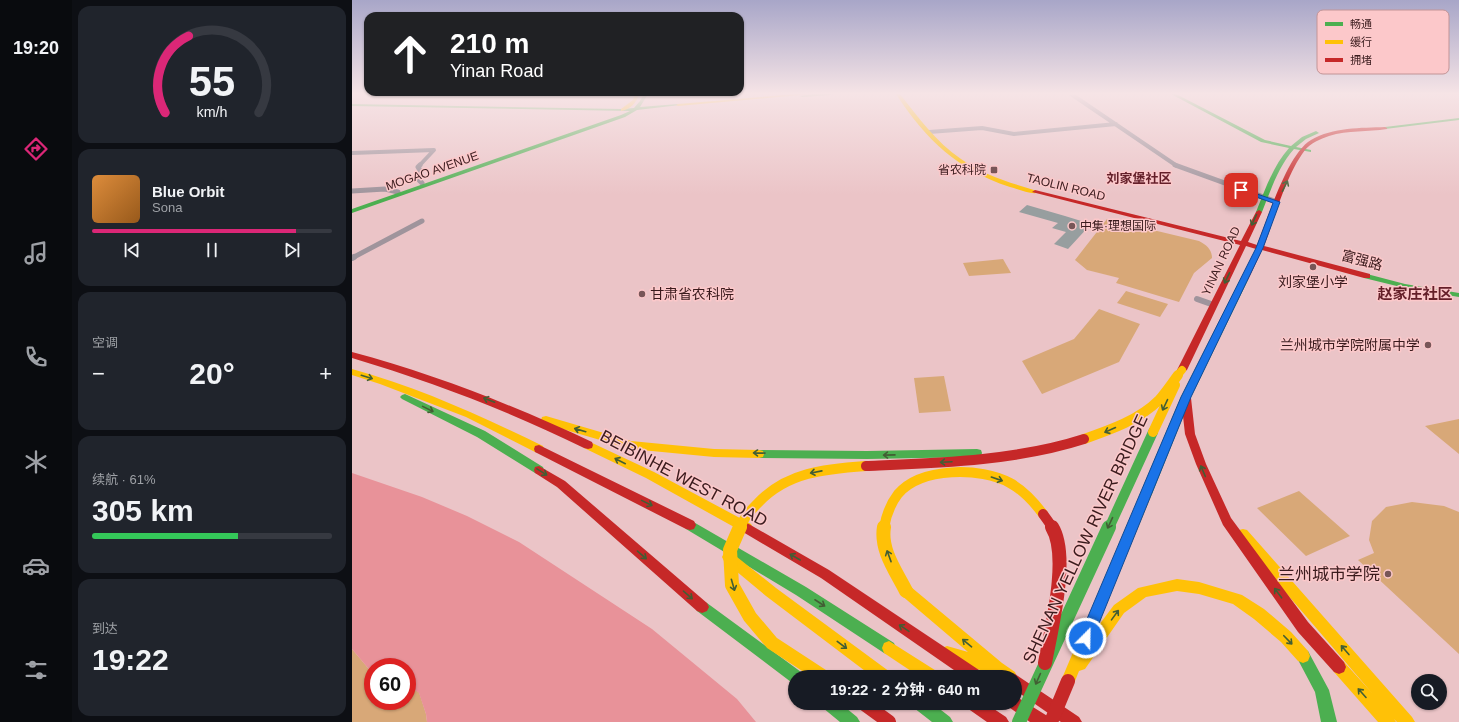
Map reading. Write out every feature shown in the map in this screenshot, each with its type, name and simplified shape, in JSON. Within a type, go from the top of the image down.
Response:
[{"type":"main road","name":"MOGAO AVENUE","points":[[352,207],[582,128]]},
{"type":"main road","name":"MOGAO AVENUE","points":[[352,211],[582,128]]},
{"type":"main road","name":"TAOLIN ROAD","points":[[926,128],[959,161],[1020,188],[1260,248]]},
{"type":"main road","points":[[1238,128],[1263,141],[1306,150]]},
{"type":"main road","name":"YINAN ROAD","points":[[1182,370],[1290,147],[1303,137],[1326,130],[1346,128]]},
{"type":"main road","name":"YINAN ROAD","points":[[1186,397],[1260,248],[1277,202],[1306,150],[1308,143],[1338,133],[1384,128]]},
{"type":"main road","name":"富强路","points":[[1260,248],[1405,286],[1459,295]]},
{"type":"main road","name":"BEIBINHE WEST ROAD","points":[[352,355],[492,401],[582,442],[686,494],[819,571],[966,670]]},
{"type":"main road","points":[[813,670],[772,643],[750,617],[732,585],[730,550],[744,517],[769,492],[800,475],[835,468],[956,461],[1066,445],[1106,432],[1132,419],[1155,403],[1182,370]]},
{"type":"main road","name":"SHENAN YELLOW RIVER BRIDGE","points":[[1019,722],[1182,370]]},
{"type":"main road","points":[[352,372],[383,382],[470,415],[679,518],[801,591],[922,670]]},
{"type":"main road","points":[[383,382],[404,397],[481,434],[561,484],[711,615],[788,671]]},
{"type":"main road","points":[[1186,397],[1190,434],[1210,487],[1227,521],[1298,620],[1388,722]]},
{"type":"main road","points":[[1050,722],[1186,397]]},
{"type":"main road","points":[[513,411],[631,445],[714,453],[867,455],[1026,452]]},
{"type":"main road","points":[[999,670],[906,591],[891,562],[883,538],[887,514],[898,494],[915,481],[946,472],[978,472],[1010,483],[1036,503],[1054,530],[1060,561],[1055,607],[1045,663]]},
{"type":"main road","points":[[1210,487],[1245,536],[1407,722]]},
{"type":"main road","points":[[679,518],[771,592],[876,670]]},
{"type":"main road","points":[[1068,681],[1119,609],[1143,592],[1177,585],[1199,588],[1238,599],[1259,614],[1286,637],[1306,659],[1322,690],[1329,722]]},
{"type":"main road","points":[[936,650],[996,668]]},
{"type":"main road","points":[[1022,686],[1074,722]]},
{"type":"main road","points":[[1022,708],[1044,722]]},
{"type":"main road","points":[[837,710],[852,722]]},
{"type":"main road","points":[[873,710],[889,722]]},
{"type":"main road","points":[[929,710],[945,722]]},
{"type":"main road","points":[[983,710],[1001,722]]},
{"type":"street","points":[[930,132],[982,128],[1006,134],[1014,134],[1078,128]]},
{"type":"street","points":[[1121,128],[1177,166],[1277,202]]},
{"type":"street","points":[[352,153],[434,150],[418,167],[421,172],[419,180],[422,183]]},
{"type":"street","points":[[352,191],[385,190],[398,192]]},
{"type":"street","points":[[352,258],[422,221]]},
{"type":"street","points":[[1197,299],[1214,305]]},
{"type":"shaded area","points":[[1107,219],[1199,241],[1208,248],[1212,258],[1194,273],[1179,302],[1116,283],[1119,278],[1087,270],[1075,260]]},
{"type":"shaded area","points":[[1003,259],[1011,273],[969,276],[963,263]]},
{"type":"shaded area","points":[[1126,291],[1168,304],[1160,317],[1117,303]]},
{"type":"shaded area","points":[[1099,309],[1140,324],[1119,362],[1042,394],[1022,361],[1074,339]]},
{"type":"shaded area","points":[[944,376],[951,411],[919,413],[914,378]]},
{"type":"shaded area","points":[[1459,419],[1459,454],[1425,426]]},
{"type":"shaded area","points":[[352,473],[422,497],[467,516],[519,542],[652,629],[737,699],[756,722],[427,722],[419,693],[416,691],[416,658],[364,658],[364,663],[352,649]]},
{"type":"shaded area","points":[[1299,491],[1350,536],[1306,556],[1257,508]]},
{"type":"shaded area","points":[[1412,502],[1444,506],[1459,512],[1459,654],[1358,560],[1374,553],[1369,540],[1372,521],[1386,507]]},
{"type":"shaded area","points":[[352,649],[364,663],[364,710],[416,710],[416,690],[419,692],[427,722],[352,722]]},
{"type":"building","name":"中集·理想国际","points":[[1027,205],[1091,224],[1068,249],[1054,244],[1066,232],[1052,228],[1058,223],[1019,212]]},
{"type":"traffic: fast","points":[[352,211],[590,128]]},
{"type":"traffic: fast","points":[[1238,128],[1263,141],[1309,151]]},
{"type":"traffic: fast","points":[[1259,212],[1279,165],[1286,154],[1294,145],[1304,138],[1316,133]]},
{"type":"traffic: fast","points":[[1367,276],[1405,286],[1459,295]]},
{"type":"traffic: fast","points":[[1146,494],[1186,397],[1244,280]]},
{"type":"traffic: fast","points":[[405,397],[481,434],[539,470]]},
{"type":"traffic: fast","points":[[1019,722],[1153,432]]},
{"type":"traffic: fast","points":[[759,454],[867,455],[977,453]]},
{"type":"traffic: fast","points":[[690,525],[801,591],[889,648]]},
{"type":"traffic: fast","points":[[702,607],[788,671]]},
{"type":"traffic: fast","points":[[1303,656],[1322,690],[1329,722]]},
{"type":"traffic: fast","points":[[837,710],[852,722]]},
{"type":"traffic: fast","points":[[929,710],[945,722]]},
{"type":"traffic: slow","points":[[925,128],[949,153],[967,166],[1005,183],[1035,192]]},
{"type":"traffic: slow","points":[[1084,439],[1103,433],[1138,416],[1162,396],[1182,370]]},
{"type":"traffic: slow","points":[[352,372],[383,382],[470,415],[539,449]]},
{"type":"traffic: slow","points":[[1153,432],[1175,385]]},
{"type":"traffic: slow","points":[[546,420],[631,445],[714,453],[759,454]]},
{"type":"traffic: slow","points":[[588,445],[650,475],[747,528]]},
{"type":"traffic: slow","points":[[813,670],[772,643],[750,617],[732,585],[730,550],[744,517],[769,491],[800,475],[835,468],[866,466]]},
{"type":"traffic: slow","points":[[906,591],[886,551],[883,530],[891,506],[899,493],[910,485],[923,478],[938,474],[953,472],[983,473],[997,477],[1015,486],[1024,493],[1043,514]]},
{"type":"traffic: slow","points":[[1068,681],[1146,494]]},
{"type":"traffic: slow","points":[[1243,534],[1407,722]]},
{"type":"traffic: slow","points":[[728,557],[771,592],[876,670]]},
{"type":"traffic: slow","points":[[1080,664],[1119,609],[1143,592],[1177,585],[1199,588],[1237,599],[1259,614],[1286,637],[1303,656]]},
{"type":"traffic: slow","points":[[906,591],[1000,670]]},
{"type":"traffic: slow","points":[[889,648],[922,670]]},
{"type":"traffic: slow","points":[[947,653],[992,667]]},
{"type":"traffic: slow","points":[[1339,667],[1388,722]]},
{"type":"traffic: jam","points":[[1244,280],[1258,251],[1289,174],[1296,160],[1304,149],[1311,142],[1338,132],[1385,128]]},
{"type":"traffic: jam","points":[[1035,192],[1294,256],[1367,276]]},
{"type":"traffic: jam","points":[[1182,370],[1259,212]]},
{"type":"traffic: jam","points":[[352,355],[474,395],[532,419],[588,445]]},
{"type":"traffic: jam","points":[[1186,398],[1190,434],[1201,464],[1227,521],[1303,627],[1339,667]]},
{"type":"traffic: jam","points":[[866,466],[935,462],[1004,455],[1034,451],[1084,439]]},
{"type":"traffic: jam","points":[[539,449],[690,525]]},
{"type":"traffic: jam","points":[[539,470],[561,484],[702,607]]},
{"type":"traffic: jam","points":[[1043,514],[1054,529],[1058,542],[1059,558],[1057,595],[1045,663]]},
{"type":"traffic: jam","points":[[747,528],[825,574],[967,670]]},
{"type":"traffic: jam","points":[[1051,722],[1068,681]]},
{"type":"traffic: jam","points":[[1022,686],[1074,722]]},
{"type":"traffic: jam","points":[[1022,708],[1044,722]]},
{"type":"traffic: jam","points":[[873,710],[889,722]]},
{"type":"traffic: jam","points":[[983,710],[1001,722]]},
{"type":"place","name":"省农科院","points":[[994,170]]},
{"type":"place","name":"中集·理想国际","points":[[1072,226]]},
{"type":"place","name":"刘家堡小学","points":[[1313,267]]},
{"type":"place","name":"甘肃省农科院","points":[[642,294]]},
{"type":"place","name":"兰州城市学院附属中学","points":[[1428,345]]},
{"type":"place","name":"兰州城市学院","points":[[1388,574]]},
{"type":"district","name":"刘家堡社区","points":[[1139,178]]},
{"type":"district","name":"赵家庄社区","points":[[1415,294]]},
{"type":"route","points":[[1086,638],[1186,397],[1260,248],[1277,202],[1241,190]]}]
